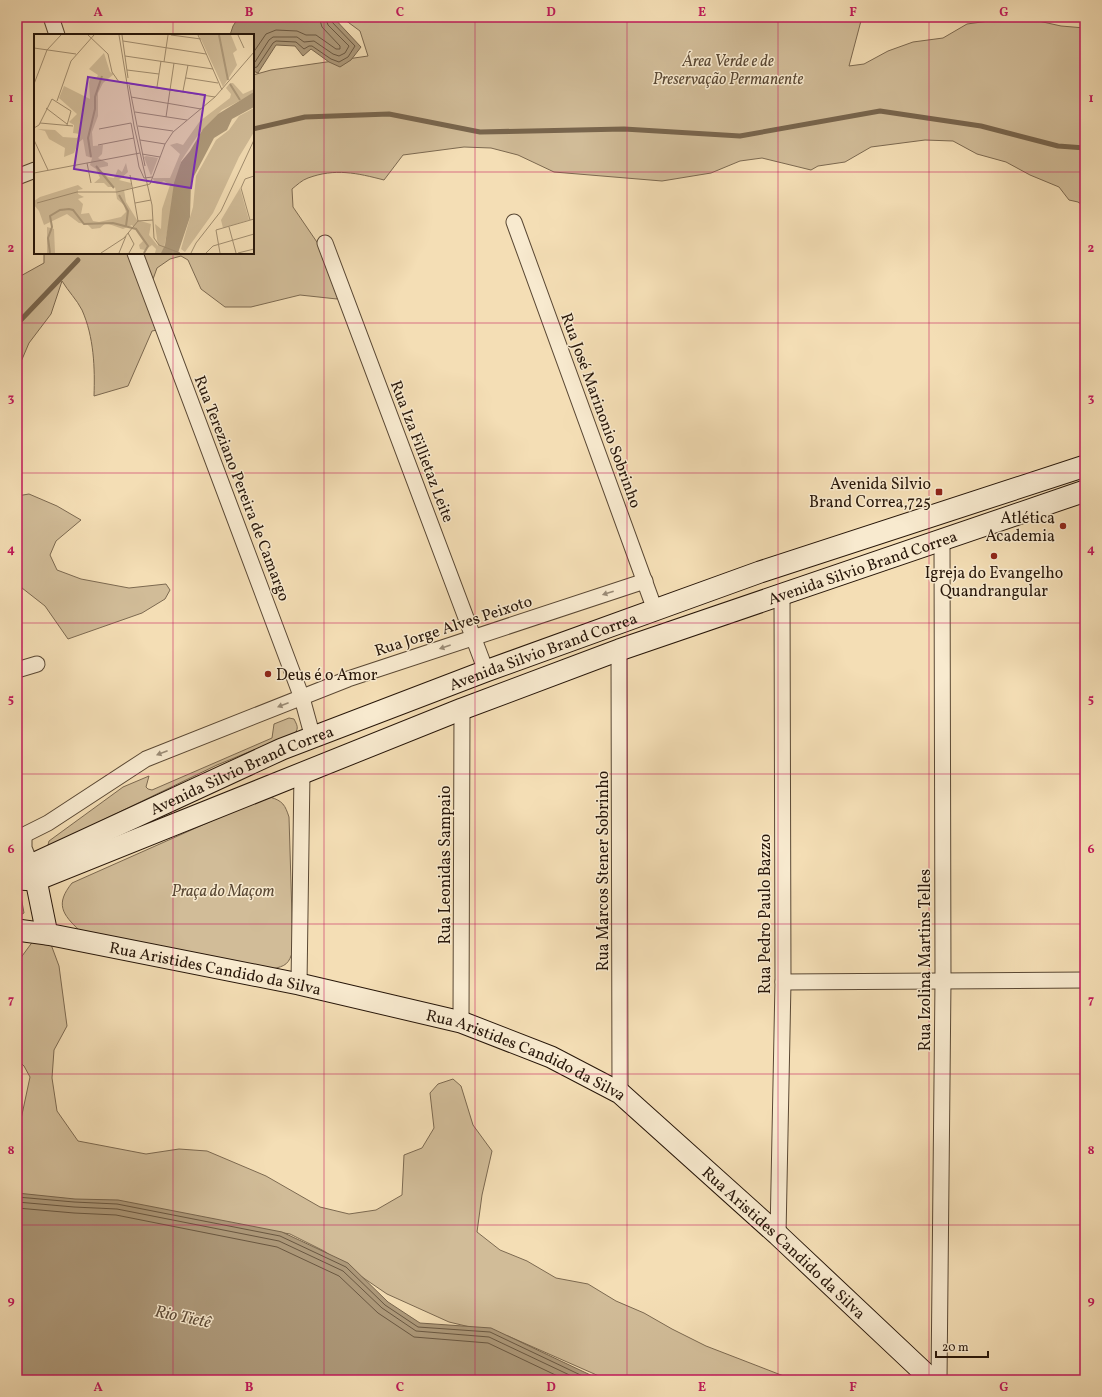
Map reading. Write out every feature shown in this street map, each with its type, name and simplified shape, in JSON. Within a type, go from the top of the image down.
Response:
[{"type":"main road","name":"Avenida Silvio Brand Correa","points":[[25,875],[282,749],[486,671],[760,572],[1085,466]]},
{"type":"main road","name":"Avenida Silvio Brand Correa","points":[[25,875],[302,772],[462,709],[619,650],[1085,491]]},
{"type":"main road","points":[[25,875],[47,934]]},
{"type":"main road","name":"Rua Aristides Candido da Silva","points":[[17,930],[47,934],[299,984],[461,1022],[551,1057],[620,1093],[778,1235],[932,1380]]},
{"type":"street","points":[[50,17],[57,34]]},
{"type":"street","points":[[17,176],[34,170]]},
{"type":"street","name":"Rua José Marinonio Sobrinho","points":[[514,222],[656,610]]},
{"type":"street","name":"Rua Iza Fillietaz Leite","points":[[325,243],[486,671]]},
{"type":"street","name":"Rua Tereziano Pereira de Camargo","points":[[135,254],[302,698],[313,738]]},
{"type":"street","name":"Rua Izolina Martins Telles","points":[[939,1380],[943,981],[942,540]]},
{"type":"street","name":"Rua Jorge Alves Peixoto","points":[[25,875],[23,844],[26,834],[48,822],[146,759],[348,679],[645,581]]},
{"type":"street","name":"Rua Pedro Paulo Bazzo","points":[[778,1235],[783,982],[782,594]]},
{"type":"street","name":"Rua Marcos Stener Sobrinho","points":[[619,650],[620,1093]]},
{"type":"street","points":[[17,670],[37,664]]},
{"type":"street","name":"Rua Leonidas Sampaio","points":[[461,1022],[462,709]]},
{"type":"street","points":[[299,984],[302,772]]},
{"type":"street","points":[[783,982],[1085,980]]},
{"type":"green space","name":"Área Verde e de Preservação Permanente","points":[[341,17],[862,17],[849,66],[864,64],[888,51],[913,42],[943,38],[967,24],[1003,19],[1034,20],[1061,26],[1085,28],[1085,207],[1078,202],[1069,200],[1059,187],[1030,175],[1006,162],[977,154],[953,141],[925,140],[871,147],[845,162],[818,166],[811,170],[762,158],[740,161],[711,173],[662,181],[554,172],[518,155],[491,148],[464,147],[403,155],[384,180],[365,175],[337,172],[318,175],[306,179],[292,189],[293,207],[334,267],[340,290],[337,299],[300,295],[251,307],[225,307],[201,289],[188,260],[181,256],[170,259],[157,268],[152,282],[157,330],[152,331],[128,386],[94,396],[93,353],[86,320],[78,303],[62,281],[51,314],[29,343],[17,371],[17,278],[44,263],[44,254],[254,254],[254,75],[271,70],[368,56],[360,31]]},
{"type":"green space","points":[[29,494],[57,506],[81,520],[56,541],[50,555],[57,570],[81,579],[129,588],[166,584],[170,590],[165,599],[142,613],[68,639],[45,606],[22,588],[17,580],[17,496]]},
{"type":"green space","points":[[289,718],[294,719],[297,725],[297,730],[295,733],[217,765],[51,845],[48,845],[49,841],[123,787],[149,776],[146,787],[152,790],[272,738],[274,724]]},
{"type":"green space","name":"Praça do Maçom","points":[[270,797],[283,804],[289,817],[293,950],[286,964],[281,967],[272,969],[80,931],[65,914],[62,903],[67,890],[72,883],[261,799]]},
{"type":"green space","points":[[17,889],[20,891],[24,913],[17,917]]},
{"type":"green space","points":[[46,931],[59,966],[67,1026],[54,1050],[52,1078],[57,1111],[78,1141],[146,1154],[179,1149],[207,1151],[266,1176],[320,1207],[349,1214],[376,1210],[402,1195],[404,1155],[422,1148],[434,1128],[430,1093],[438,1084],[453,1079],[461,1086],[473,1125],[492,1151],[482,1195],[477,1232],[500,1250],[527,1261],[556,1278],[588,1284],[616,1301],[644,1313],[706,1346],[794,1380],[608,1380],[508,1336],[449,1322],[387,1294],[324,1251],[290,1234],[164,1212],[17,1200],[17,1138],[30,1077],[24,1066],[17,1059],[17,963],[36,937]]},
{"type":"water","points":[[239,17],[333,17],[361,47],[351,60],[340,67],[329,62],[311,49],[303,56],[295,46],[276,45],[258,73],[254,71],[254,34],[230,34],[233,26]]},
{"type":"water","name":"Rio Tietê","points":[[17,1193],[75,1199],[118,1200],[282,1232],[348,1263],[388,1302],[420,1323],[491,1328],[601,1380],[17,1380]]},
{"type":"waterway","points":[[254,129],[305,117],[389,114],[480,132],[624,129],[740,136],[880,111],[981,126],[1058,146],[1085,148]]},
{"type":"waterway","points":[[17,324],[78,260]]},
{"type":"place","name":"Avenida Silvio Brand Correa,725","points":[[939,492]]},
{"type":"place","name":"Atlética Academia","points":[[1063,526]]},
{"type":"place","name":"Igreja do Evangelho Quandrangular","points":[[994,556]]},
{"type":"place","name":"Deus é o Amor","points":[[268,674]]}]
